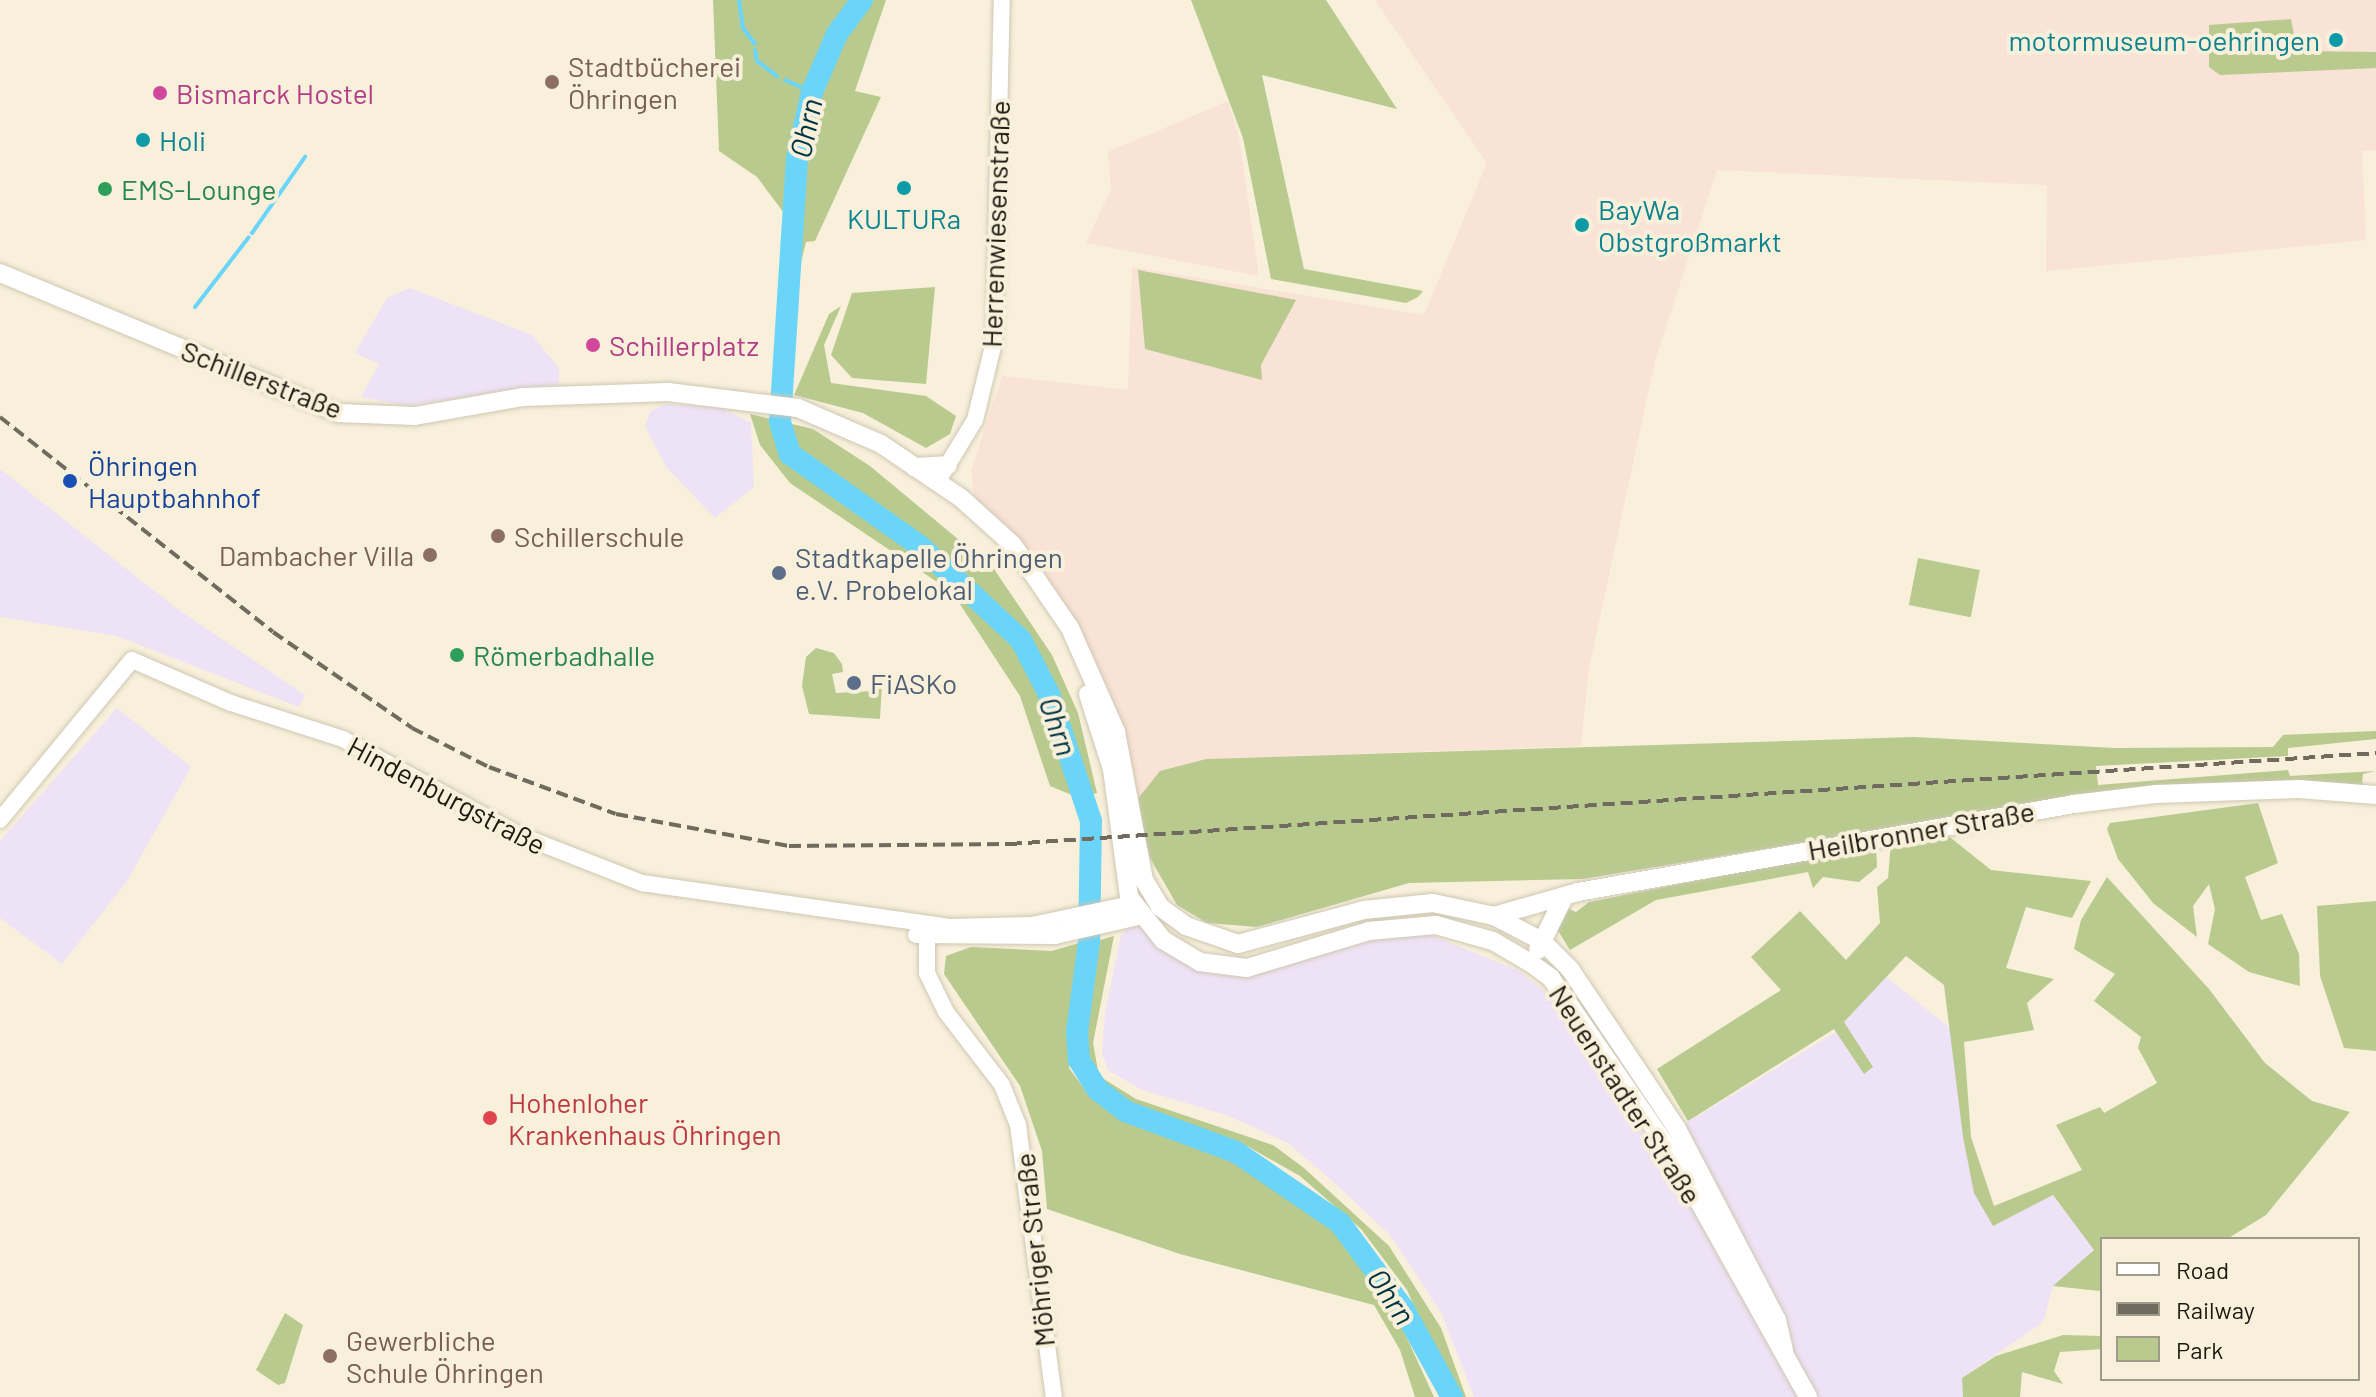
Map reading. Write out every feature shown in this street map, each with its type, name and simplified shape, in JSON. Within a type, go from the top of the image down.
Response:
[{"type":"main road","name":"Schillerstraße","points":[[0,273],[338,413],[415,416],[523,397],[633,390],[756,400],[798,408],[857,431],[914,467]]},
{"type":"main road","points":[[914,467],[948,465]]},
{"type":"main road","points":[[914,467],[961,498],[1013,545],[1076,641],[1116,732],[1155,901],[1186,926],[1238,944],[1364,910],[1433,903],[1494,916],[1525,931]]},
{"type":"main road","points":[[935,483],[1005,553],[1066,643],[1106,743],[1137,910],[1179,953],[1225,968],[1273,962],[1400,925],[1469,932],[1532,964],[1564,897]]},
{"type":"main road","name":"Heilbronner Straße","points":[[1494,916],[1542,906],[1564,897],[2088,802],[2283,790],[2376,795]]},
{"type":"main road","points":[[1137,910],[1155,901]]},
{"type":"main road","points":[[1515,953],[1542,906]]},
{"type":"main road","name":"Neuenstadter Straße","points":[[1525,931],[1542,941],[1561,959],[1618,1037],[1677,1129],[1720,1226],[1808,1397]]},
{"type":"main road","name":"Neuenstadter Straße","points":[[1532,964],[1551,978],[1720,1226]]},
{"type":"street","name":"Herrenwiesenstraße","points":[[935,483],[975,420],[994,342],[1002,0]]},
{"type":"street","points":[[948,465],[961,498]]},
{"type":"street","name":"Hindenburgstraße","points":[[0,820],[132,660],[231,703],[343,739],[522,836],[642,883],[926,931],[1055,936],[1137,910]]},
{"type":"street","name":"Hindenburgstraße","points":[[926,931],[1111,916]]},
{"type":"street","name":"Möhriger Straße","points":[[926,931],[933,986],[1002,1085],[1018,1125],[1054,1397]]},
{"type":"shaded area","points":[[1375,0],[2376,0],[2376,150],[2362,151],[2366,240],[2046,271],[2047,185],[1717,170],[1655,361],[1589,668],[1581,746],[1206,759],[1136,801],[1102,696],[974,494],[971,471],[1002,376],[1128,390],[1132,267],[1424,315],[1487,163]]},
{"type":"shaded area","points":[[1228,101],[1239,137],[1259,276],[1086,243],[1111,189],[1108,152]]},
{"type":"shaded area","points":[[410,288],[532,335],[559,368],[559,384],[408,406],[361,397],[379,364],[355,353],[387,298]]},
{"type":"shaded area","points":[[664,404],[721,408],[751,423],[754,487],[715,518],[666,467],[645,426],[650,412]]},
{"type":"shaded area","points":[[0,469],[176,608],[305,695],[299,707],[117,636],[0,617]]},
{"type":"shaded area","points":[[117,708],[191,767],[127,881],[62,964],[0,918],[0,841]]},
{"type":"shaded area","points":[[1135,920],[1178,958],[1291,963],[1388,936],[1431,935],[1519,971],[1556,1001],[1650,1145],[1836,1032],[1885,976],[1950,1028],[1963,1137],[1993,1226],[2052,1195],[2095,1250],[2053,1286],[2043,1322],[1962,1378],[1963,1397],[1474,1397],[1442,1314],[1391,1236],[1337,1185],[1288,1143],[1229,1116],[1140,1089],[1108,1070],[1102,1053],[1105,1013],[1121,936]]},
{"type":"green space","points":[[713,0],[886,0],[855,91],[881,97],[815,241],[806,242],[795,287],[781,284],[784,213],[757,177],[719,151]]},
{"type":"green space","points":[[1191,0],[1326,0],[1397,109],[1262,75],[1304,269],[1423,291],[1418,297],[1406,303],[1271,279],[1243,138]]},
{"type":"green space","points":[[2291,19],[2297,51],[2376,52],[2376,68],[2220,75],[2209,67],[2209,25]]},
{"type":"green space","points":[[1138,270],[1296,300],[1261,365],[1262,380],[1145,349]]},
{"type":"green space","points":[[935,287],[926,384],[852,378],[831,355],[852,293]]},
{"type":"green space","points":[[841,306],[824,345],[831,383],[926,396],[956,416],[950,434],[926,448],[863,413],[794,395],[829,314]]},
{"type":"green space","points":[[750,414],[813,429],[870,466],[994,569],[1052,655],[1078,713],[1097,793],[1079,798],[1050,786],[1020,696],[952,592],[790,483],[760,445]]},
{"type":"green space","points":[[1918,558],[1980,570],[1971,617],[1909,605]]},
{"type":"green space","points":[[816,648],[834,653],[842,664],[843,672],[832,674],[836,693],[873,691],[877,671],[888,678],[882,683],[880,719],[809,714],[802,686],[806,657]]},
{"type":"green space","points":[[2376,731],[2376,739],[2288,748],[2288,756],[2096,766],[2098,785],[2288,770],[2290,776],[2376,771],[2363,774],[2362,783],[2376,790],[2297,784],[1941,820],[1583,879],[1409,883],[1257,927],[1207,923],[1177,905],[1150,858],[1136,801],[1160,771],[1206,759],[1914,737],[2115,748],[2273,747],[2283,735]]},
{"type":"green space","points":[[2258,803],[2278,863],[2245,877],[2261,920],[2282,914],[2299,954],[2300,986],[2249,972],[2208,944],[2215,909],[2209,884],[2193,906],[2197,937],[2153,903],[2118,859],[2107,829],[2110,823]]},
{"type":"green space","points":[[1946,834],[1991,870],[2091,881],[2072,918],[2026,907],[2006,968],[2054,979],[2027,1003],[2034,1030],[1964,1042],[1971,1137],[1994,1206],[2082,1170],[2056,1125],[2100,1107],[2104,1113],[2157,1083],[2138,1048],[2141,1037],[2094,1001],[2115,974],[2074,949],[2081,920],[2107,877],[2209,989],[2265,1063],[2312,1101],[2350,1112],[2266,1215],[2230,1237],[2100,1237],[2100,1291],[2053,1286],[2094,1250],[2053,1195],[1993,1226],[1974,1193],[1963,1137],[1944,985],[1906,956],[1844,1022],[1873,1067],[1864,1074],[1834,1029],[1688,1121],[1657,1069],[1781,990],[1751,957],[1800,911],[1846,960],[1880,923],[1877,887],[1888,878],[1891,842]]},
{"type":"green space","points":[[1876,845],[1877,867],[1859,882],[1823,877],[1813,888],[1808,872],[1656,900],[1570,950],[1557,929],[1567,908],[1576,912],[1589,902]]},
{"type":"green space","points":[[2376,901],[2376,1051],[2344,1048],[2320,976],[2317,906]]},
{"type":"green space","points":[[1114,936],[1093,1043],[1099,1076],[1136,1099],[1273,1145],[1304,1168],[1389,1246],[1441,1328],[1466,1397],[1455,1397],[1407,1290],[1361,1229],[1300,1176],[1240,1142],[1133,1106],[1092,1078],[1081,1060],[1093,942]]},
{"type":"green space","points":[[1082,942],[1069,1068],[1091,1098],[1247,1163],[1311,1210],[1347,1243],[1394,1310],[1434,1397],[1415,1397],[1400,1350],[1374,1305],[1180,1254],[1047,1209],[1042,1151],[1020,1086],[944,974],[946,956],[971,947],[1052,951]]},
{"type":"green space","points":[[285,1313],[303,1325],[285,1383],[278,1385],[256,1370]]},
{"type":"green space","points":[[2063,1335],[2100,1336],[2100,1349],[2060,1352],[2054,1371],[2063,1384],[2022,1372],[2020,1397],[1963,1397],[1962,1378],[1996,1356]]},
{"type":"waterway","points":[[739,0],[743,28],[755,44]]},
{"type":"waterway","name":"Ohrn","points":[[862,0],[837,34],[812,92],[797,159],[780,422],[790,454],[920,546],[1021,640],[1049,694],[1091,821],[1089,942],[1077,1032],[1079,1060],[1097,1089],[1125,1111],[1236,1152],[1340,1223],[1403,1308],[1452,1397]]},
{"type":"waterway","points":[[755,50],[757,61],[777,76]]},
{"type":"waterway","points":[[785,80],[812,92]]},
{"type":"waterway","points":[[252,233],[305,157]]},
{"type":"waterway","points":[[195,307],[249,237]]},
{"type":"railway","points":[[0,417],[273,632],[412,728],[489,767],[616,814],[789,846],[1010,844],[2376,753]]},
{"type":"place","name":"motormuseum-oehringen","points":[[2336,40]]},
{"type":"place","name":"Stadtbücherei Öhringen","points":[[552,82]]},
{"type":"place","name":"Bismarck Hostel","points":[[160,93]]},
{"type":"place","name":"Holi","points":[[143,140]]},
{"type":"place","name":"KULTURa","points":[[904,188]]},
{"type":"place","name":"EMS-Lounge","points":[[105,189]]},
{"type":"place","name":"BayWa Obstgroßmarkt","points":[[1582,225]]},
{"type":"place","name":"Schillerplatz","points":[[593,345]]},
{"type":"place","name":"Öhringen Hauptbahnhof","points":[[70,481]]},
{"type":"place","name":"Schillerschule","points":[[498,536]]},
{"type":"place","name":"Dambacher Villa","points":[[430,555]]},
{"type":"place","name":"Stadtkapelle Öhringen e.V. Probelokal","points":[[779,573]]},
{"type":"place","name":"Römerbadhalle","points":[[457,655]]},
{"type":"place","name":"FiASKo","points":[[854,683]]},
{"type":"place","name":"Hohenloher Krankenhaus Öhringen","points":[[490,1118]]},
{"type":"place","name":"Gewerbliche Schule Öhringen","points":[[330,1356]]}]
